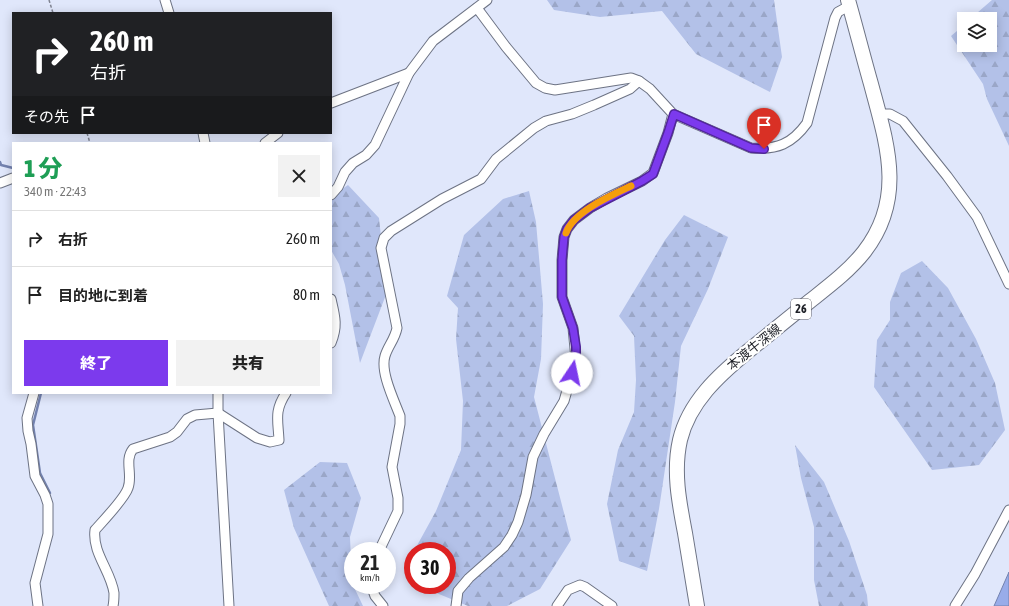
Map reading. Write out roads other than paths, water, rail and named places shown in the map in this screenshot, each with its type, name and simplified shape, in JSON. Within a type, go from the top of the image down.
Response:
[{"type":"main road","name":"本渡牛深線","points":[[697,606],[678,490],[677,459],[680,439],[686,423],[697,403],[709,387],[729,367],[842,275],[864,252],[876,235],[884,216],[889,198],[890,179],[886,138],[848,3]]},
{"type":"street","points":[[165,0],[169,12]]},
{"type":"street","points":[[332,193],[338,187],[345,172],[353,163],[366,155],[375,145],[409,73],[432,41],[487,0]]},
{"type":"street","points":[[477,8],[536,83],[545,88],[555,90],[631,78],[639,81],[650,89],[674,114],[751,148],[764,149],[788,143],[799,134],[807,123],[835,18],[838,12],[848,3]]},
{"type":"street","points":[[332,103],[409,73]]},
{"type":"street","points":[[383,542],[398,511],[398,498],[392,467],[400,424],[400,416],[383,367],[387,350],[396,336],[397,328],[381,248],[382,242],[391,231],[442,198],[481,179],[496,159],[534,128],[546,121],[572,114],[630,89],[639,81]]},
{"type":"street","points":[[456,606],[458,591],[469,578],[504,547],[512,535],[518,522],[526,495],[533,457],[544,434],[564,401],[576,359],[573,328],[562,297],[562,260],[564,237],[567,229],[574,220],[590,208],[653,174],[674,114]]},
{"type":"street","points":[[879,114],[890,114],[903,121],[947,176],[977,217],[1009,284]]},
{"type":"street","points":[[266,142],[277,134]]},
{"type":"street","points":[[0,183],[12,178]]},
{"type":"street","points":[[332,304],[336,322],[332,339]]},
{"type":"street","points":[[34,394],[28,418],[28,431],[35,476],[48,504],[48,534],[35,583],[38,606]]},
{"type":"street","points":[[218,394],[229,606]]},
{"type":"street","points":[[113,606],[113,588],[96,548],[94,538],[96,530],[128,490],[131,480],[128,458],[133,449],[170,437],[177,432],[187,418],[195,415],[218,413],[257,438],[270,442],[279,440],[277,411],[280,402],[285,394]]},
{"type":"street","points":[[955,606],[1009,510]]},
{"type":"street","points":[[557,606],[568,590],[580,585],[612,606]]},
{"type":"street","points":[[374,594],[383,606]]},
{"type":"waterway","points":[[0,162],[1,165],[12,168]]},
{"type":"waterway","points":[[41,394],[33,425],[40,473],[50,493]]}]
